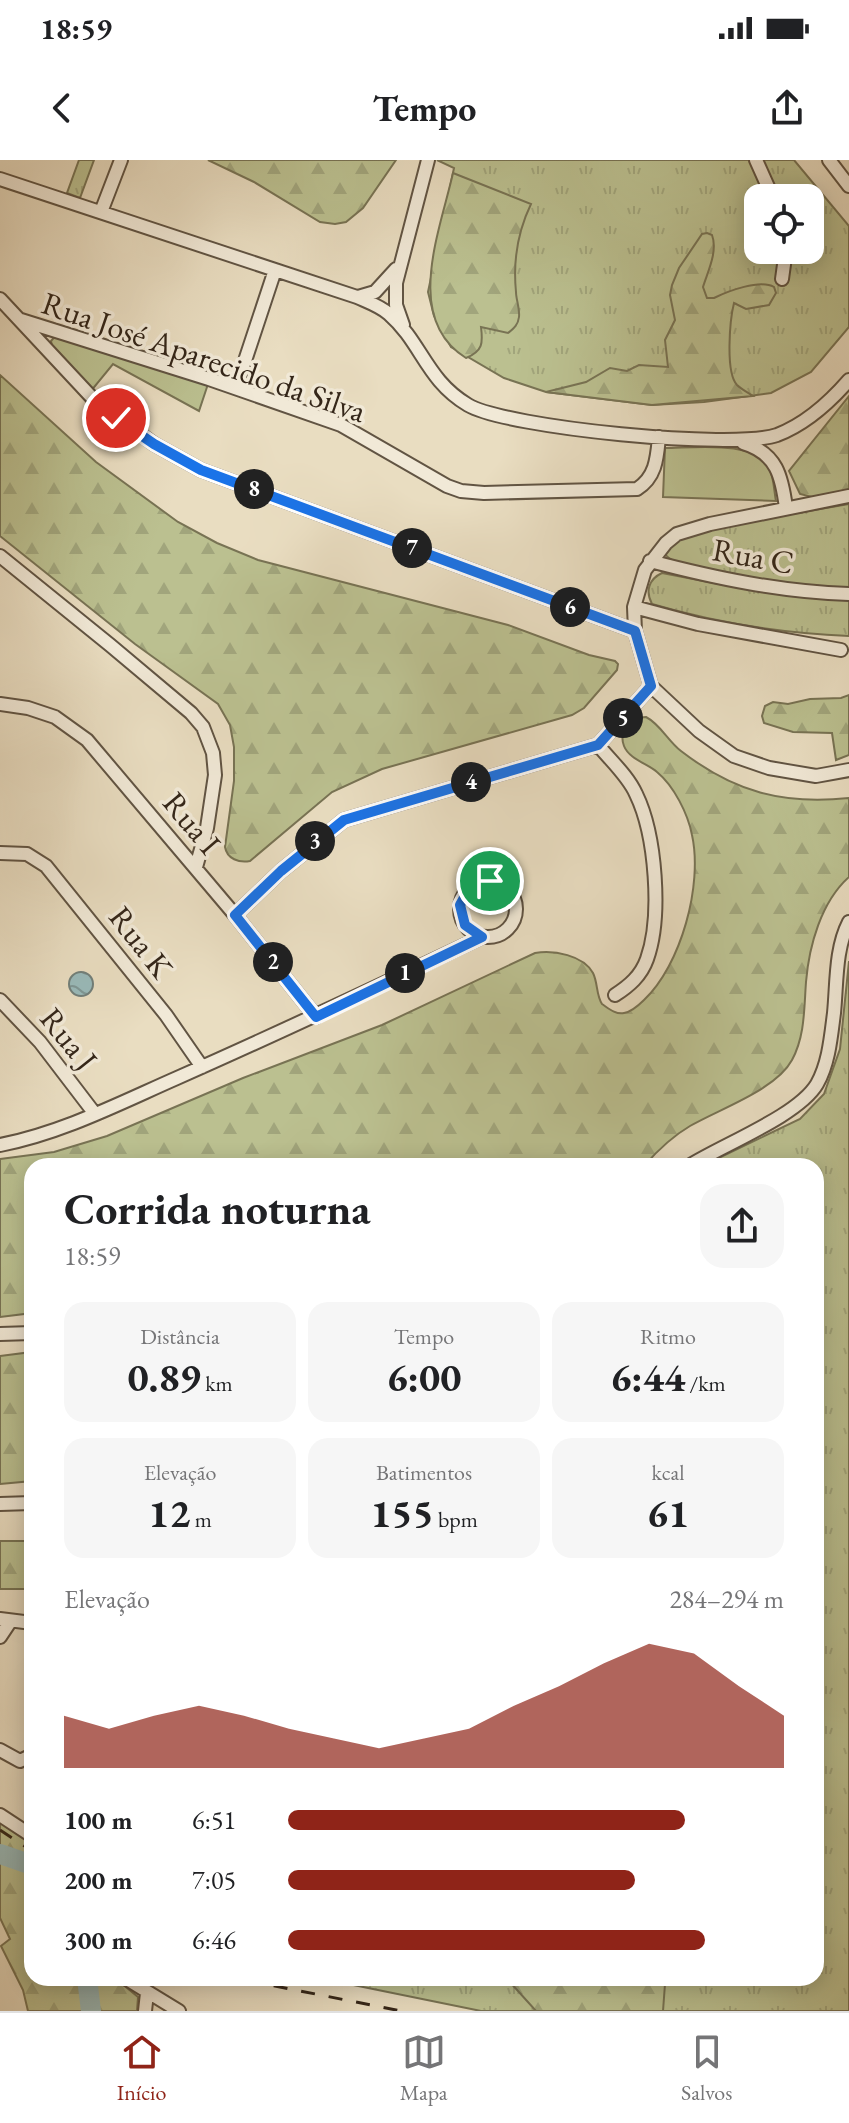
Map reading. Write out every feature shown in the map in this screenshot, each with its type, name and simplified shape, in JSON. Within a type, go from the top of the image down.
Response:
[{"type":"street","points":[[101,212],[121,160]]},
{"type":"street","points":[[408,335],[396,305],[396,283],[428,160]]},
{"type":"street","points":[[756,160],[767,184]]},
{"type":"street","points":[[829,160],[849,186]]},
{"type":"street","points":[[0,179],[357,297],[387,311],[408,335],[438,381],[470,406],[488,414],[527,422],[659,437],[743,440],[777,435],[803,422],[849,380]]},
{"type":"street","points":[[357,297],[370,295],[381,288],[402,259]]},
{"type":"street","points":[[782,279],[784,264]]},
{"type":"street","points":[[236,388],[275,270]]},
{"type":"street","points":[[0,299],[89,395],[116,418],[201,470],[635,631]]},
{"type":"street","name":"Rua José Aparecido da Silva","points":[[18,319],[236,388],[341,425],[447,486],[472,493],[637,489],[655,468],[659,437]]},
{"type":"street","points":[[720,440],[746,444],[771,458],[783,479],[786,508]]},
{"type":"street","name":"Rua C","points":[[849,496],[693,528],[666,543],[650,561],[789,590],[849,594]]},
{"type":"street","points":[[0,556],[191,713],[203,727],[213,753],[215,775],[207,828],[196,867]]},
{"type":"street","points":[[650,561],[640,581],[634,607],[635,631],[651,686],[699,731],[734,756],[800,774],[833,775],[849,770]]},
{"type":"street","points":[[634,607],[698,624],[841,650]]},
{"type":"street","points":[[235,915],[281,871],[344,820],[598,745],[651,686]]},
{"type":"street","name":"Rua I","points":[[0,704],[40,712],[70,726],[87,740],[196,867],[316,1017]]},
{"type":"street","points":[[598,745],[635,792],[652,843],[656,889],[647,958],[631,985],[615,995]]},
{"type":"street","points":[[0,863],[6,852]]},
{"type":"street","name":"Rua K","points":[[6,852],[33,857],[46,866],[166,1015],[202,1067]]},
{"type":"street","points":[[0,1145],[95,1114],[316,1017],[482,937],[501,934],[516,916],[515,901],[511,892],[495,881],[479,882],[470,887],[460,905],[465,925],[482,937]]},
{"type":"street","points":[[703,1158],[788,1111],[817,1084],[830,1042],[840,947],[849,922]]},
{"type":"street","name":"Rua J","points":[[0,1000],[40,1042],[95,1114]]},
{"type":"street","points":[[0,1334],[24,1333]]},
{"type":"street","points":[[0,1504],[24,1503]]},
{"type":"street","points":[[0,1637],[5,1620]]},
{"type":"street","points":[[0,1750],[14,1760],[24,1759]]},
{"type":"street","points":[[0,1815],[24,1831]]},
{"type":"street","points":[[136,1986],[179,2011]]},
{"type":"street","points":[[145,2011],[147,1993]]},
{"type":"green space","points":[[79,160],[94,160],[80,198],[67,193]]},
{"type":"green space","points":[[208,160],[396,160],[363,208],[346,222],[335,224],[320,222],[254,182]]},
{"type":"green space","points":[[437,160],[794,160],[814,184],[744,184],[744,264],[824,264],[824,196],[849,226],[849,327],[811,372],[771,393],[652,405],[546,392],[504,378],[451,347],[434,316],[428,292],[454,168]]},
{"type":"green space","points":[[453,173],[531,204],[516,258],[518,322],[508,333],[481,327],[481,346],[466,358],[447,341],[436,321],[431,298],[435,247]]},
{"type":"green space","points":[[702,234],[712,235],[714,248],[703,287],[707,298],[761,284],[774,287],[776,293],[769,305],[746,309],[734,303],[730,333],[731,369],[737,385],[753,396],[652,405],[546,392],[586,382],[610,368],[627,371],[639,365],[668,367],[665,340],[675,320],[670,295],[672,285],[679,268]]},
{"type":"green space","points":[[57,334],[209,381],[199,411],[113,364],[91,391],[52,346],[51,341]]},
{"type":"green space","points":[[0,375],[96,462],[178,522],[217,543],[258,560],[508,625],[589,655],[615,661],[617,670],[584,708],[572,715],[382,769],[332,792],[250,861],[234,859],[225,847],[234,781],[234,747],[230,725],[218,704],[135,644],[0,536]]},
{"type":"green space","points":[[849,396],[849,490],[812,497],[800,494],[789,471]]},
{"type":"green space","points":[[724,447],[752,453],[763,460],[770,470],[776,501],[663,497],[665,448]]},
{"type":"green space","points":[[849,504],[849,588],[781,583],[722,574],[676,562],[665,554],[668,546],[693,531]]},
{"type":"green space","points":[[662,573],[740,588],[849,599],[849,636],[749,626],[652,604],[650,586]]},
{"type":"green space","points":[[849,695],[849,755],[836,760],[832,733],[793,732],[764,723],[762,716],[765,706],[773,702],[788,704]]},
{"type":"green space","points":[[646,717],[681,751],[720,777],[740,786],[781,797],[849,798],[849,877],[831,899],[818,925],[808,968],[799,1041],[784,1071],[760,1090],[684,1130],[652,1158],[24,1158],[24,1314],[0,1317],[0,1159],[54,1152],[107,1136],[243,1078],[382,1025],[535,953],[559,953],[582,962],[593,973],[602,1004],[615,1012],[627,1012],[642,1002],[657,985],[678,946],[691,900],[695,855],[687,818],[669,785],[653,769],[626,751],[623,735],[636,719]]},
{"type":"green space","points":[[849,961],[849,2011],[481,2011],[358,1986],[824,1986],[824,1158],[719,1158],[800,1119],[824,1094],[840,1049]]},
{"type":"green space","points":[[24,1353],[24,1482],[0,1484],[0,1356]]},
{"type":"green space","points":[[0,1541],[24,1541],[24,1589],[0,1589]]},
{"type":"green space","points":[[0,1820],[24,1834],[24,1854],[0,1847]]},
{"type":"green space","points":[[0,1857],[24,1867],[24,1986],[83,1986],[85,2011],[28,2011],[23,1990],[1,1946],[10,1939],[0,1918]]},
{"type":"green space","points":[[92,1986],[125,1986],[138,1997],[137,2011],[95,2011]]},
{"type":"green space","points":[[514,1986],[665,1986],[663,2011],[536,2011]]},
{"type":"water","points":[[81,972],[89,976],[93,984],[89,992],[81,996],[73,992],[69,984],[73,976]]},
{"type":"waterway","points":[[0,1854],[24,1862]]},
{"type":"waterway","points":[[88,1986],[91,2011]]},
{"type":"railway","points":[[0,1830],[24,1846]]},
{"type":"railway","points":[[275,1986],[401,2011]]},
{"type":"route","points":[[116,418],[201,470],[635,631],[651,686],[598,745],[344,820],[281,871],[235,915],[316,1017],[482,937],[465,925],[460,915],[460,905],[470,887],[490,881]]}]
